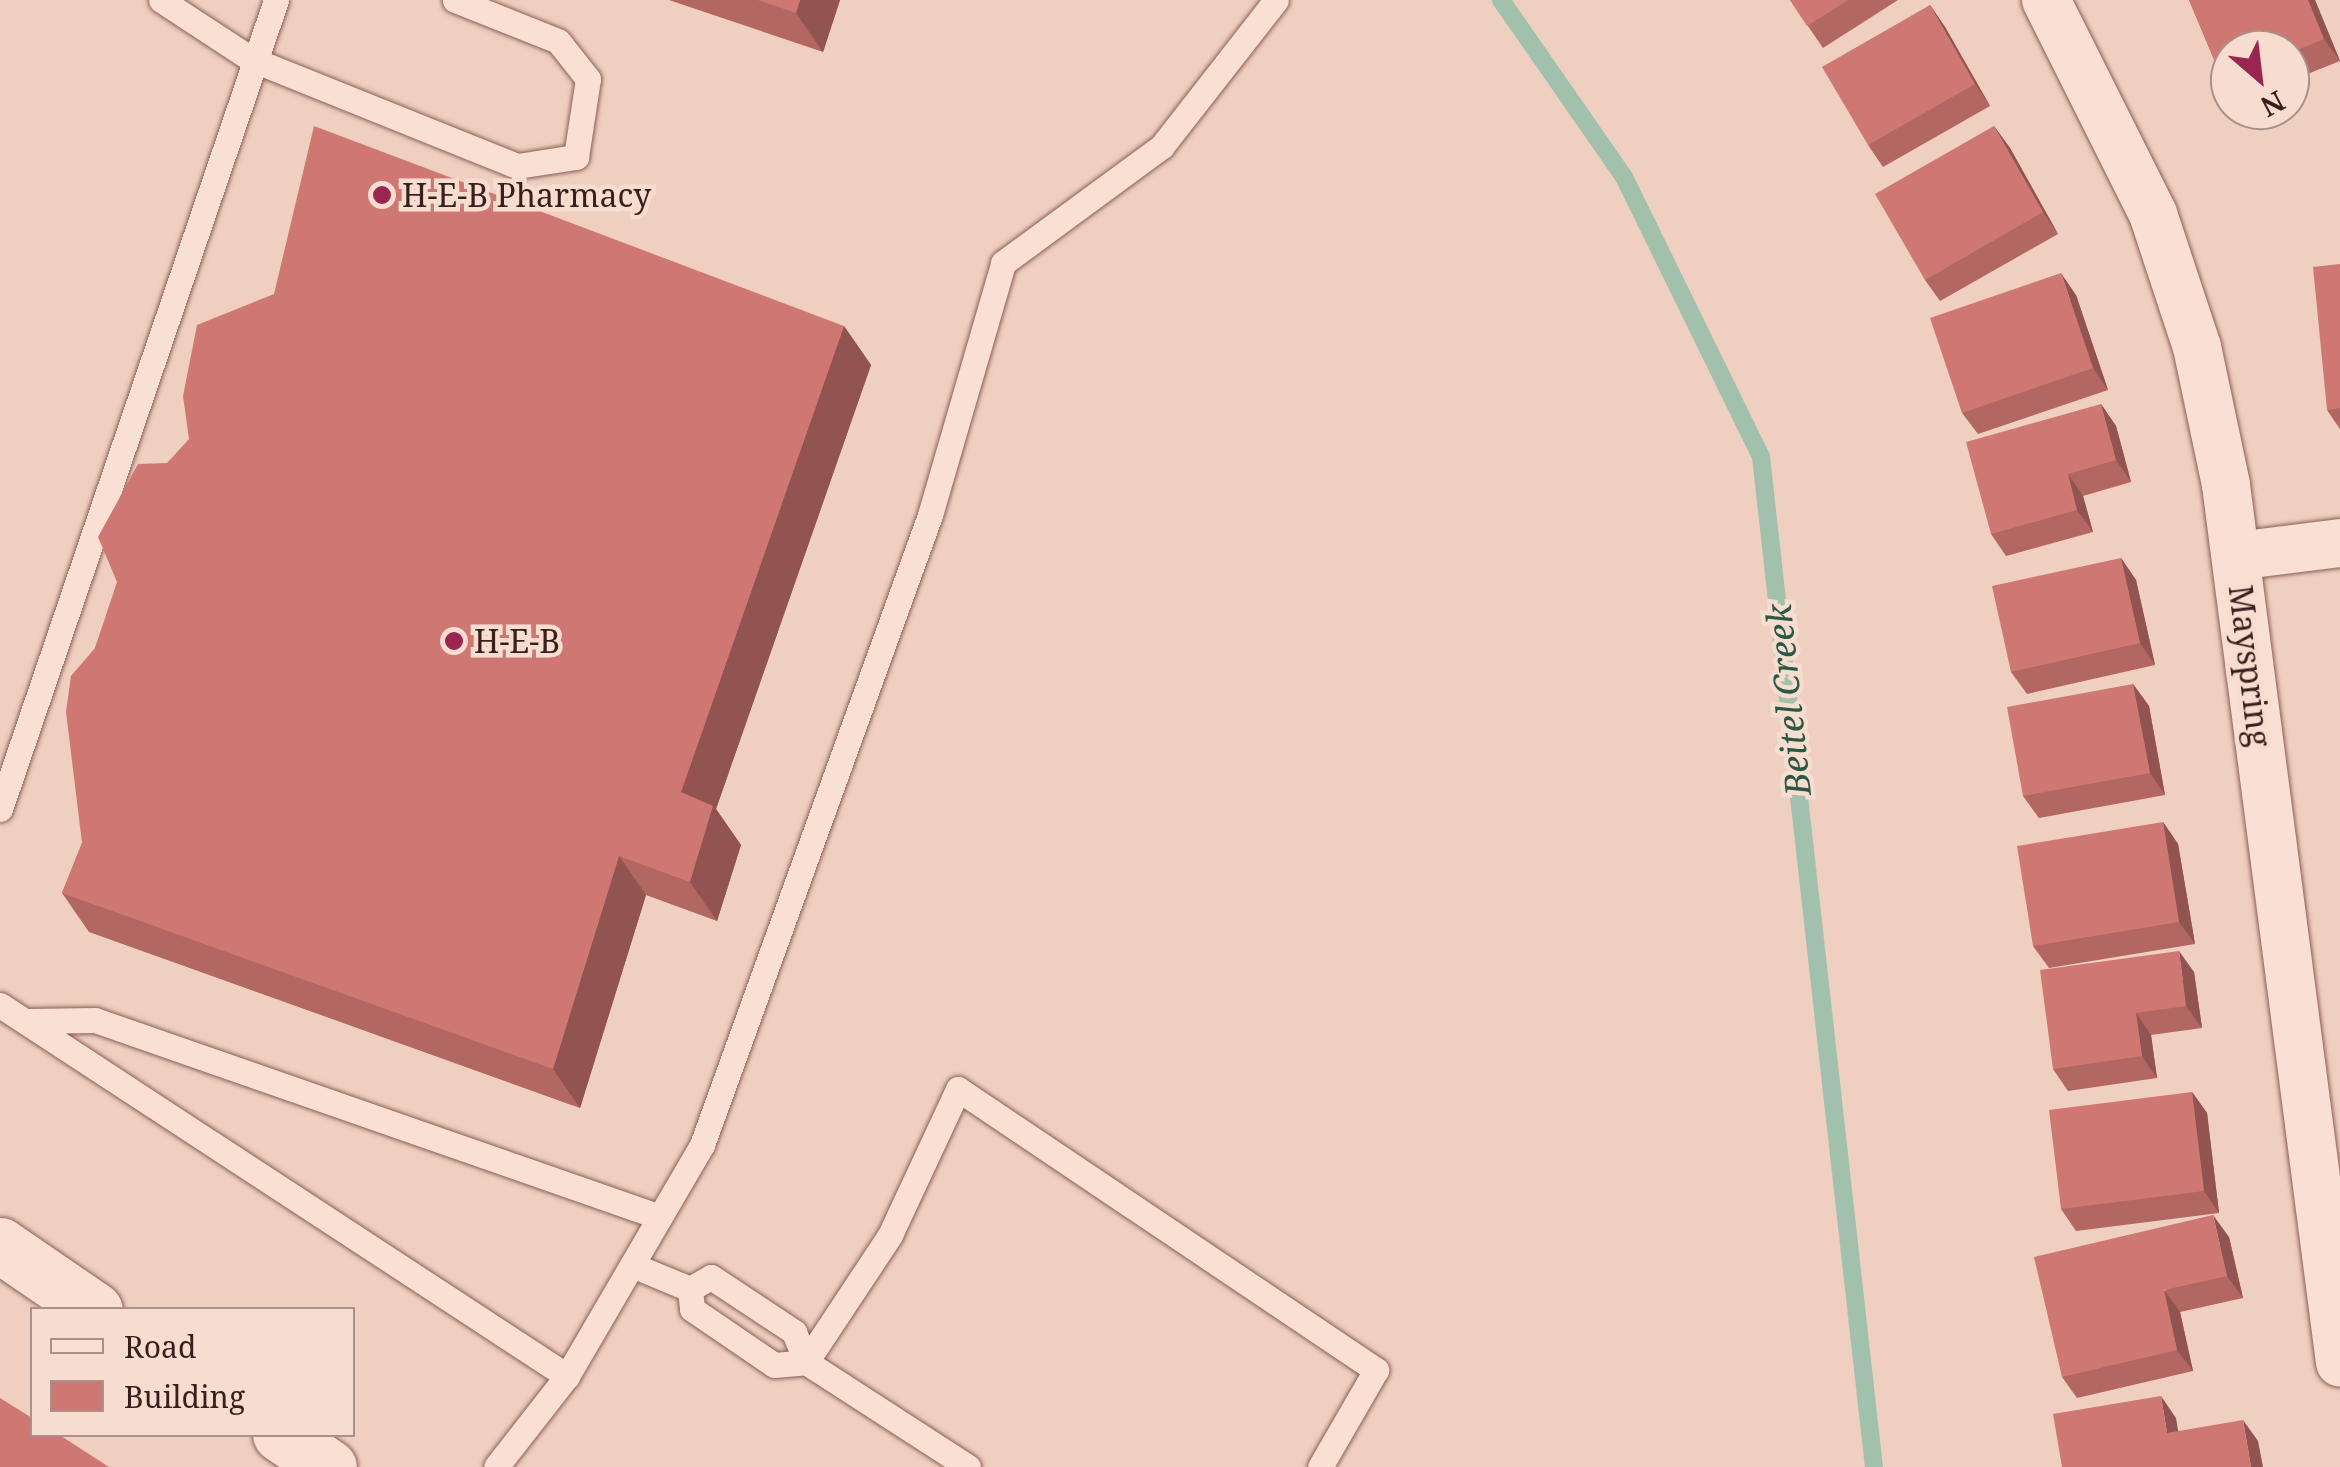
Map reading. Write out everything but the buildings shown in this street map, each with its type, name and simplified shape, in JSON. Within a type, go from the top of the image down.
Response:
[{"type":"main road","points":[[0,1245],[91,1307]]},
{"type":"main road","points":[[284,1437],[328,1467]]},
{"type":"street","name":"Mayspring","points":[[2046,0],[2096,86],[2158,230],[2197,347],[2236,556],[2340,1363]]},
{"type":"street","points":[[2236,556],[2340,543]]},
{"type":"lane","points":[[161,0],[251,59],[516,166],[576,157],[588,79],[558,41],[455,0]]},
{"type":"lane","points":[[0,809],[251,59],[276,0]]},
{"type":"lane","points":[[496,1467],[567,1376],[702,1146],[930,515],[1003,263],[1162,146],[1276,0]]},
{"type":"lane","points":[[0,1005],[567,1376]]},
{"type":"lane","points":[[29,1021],[96,1020],[660,1217]]},
{"type":"lane","points":[[806,1362],[890,1235],[958,1089],[1376,1370],[1320,1467]]},
{"type":"lane","points":[[632,1266],[690,1289]]},
{"type":"lane","points":[[690,1289],[711,1277],[794,1332],[806,1362],[968,1467]]},
{"type":"lane","points":[[690,1289],[692,1309],[774,1365],[806,1362]]},
{"type":"waterway","name":"Beitel Creek","points":[[1501,0],[1624,177],[1761,457],[1874,1467]]},
{"type":"place","name":"H-E-B Pharmacy","points":[[382,195]]},
{"type":"place","name":"H-E-B","points":[[454,641]]}]
